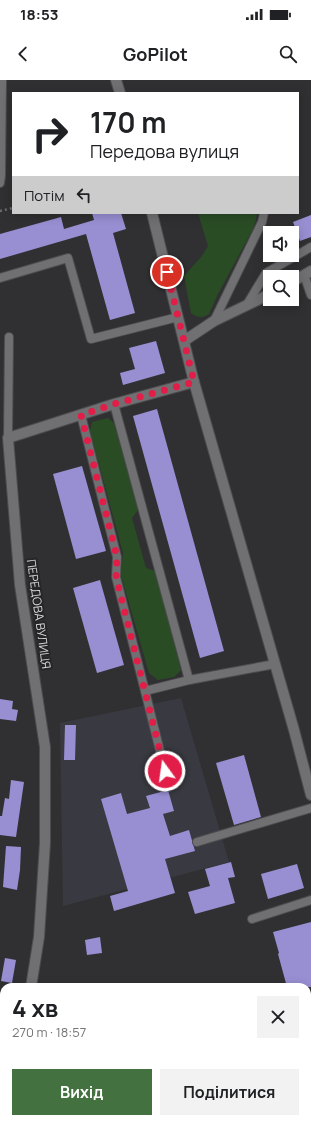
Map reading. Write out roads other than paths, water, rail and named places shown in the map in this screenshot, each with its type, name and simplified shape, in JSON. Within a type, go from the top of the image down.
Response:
[{"type":"street","points":[[116,80],[120,92]]},
{"type":"street","points":[[152,214],[194,382],[311,795]]},
{"type":"street","points":[[184,341],[214,321],[263,298]]},
{"type":"street","points":[[8,438],[114,404],[194,382]]},
{"type":"street","name":"ПЕРЕДОВА ВУЛИЦЯ","points":[[8,438],[20,585],[45,747],[45,843],[39,937],[32,983]]},
{"type":"lane","points":[[0,183],[2,80]]},
{"type":"lane","points":[[214,321],[262,222],[264,214]]},
{"type":"lane","points":[[246,306],[266,273],[311,247]]},
{"type":"lane","points":[[0,278],[68,258],[91,339],[178,317]]},
{"type":"lane","points":[[307,273],[311,295]]},
{"type":"lane","points":[[8,438],[9,337]]},
{"type":"lane","points":[[114,404],[189,680]]},
{"type":"lane","points":[[81,415],[117,557],[116,577],[165,771]]},
{"type":"lane","points":[[145,691],[189,680],[275,664]]},
{"type":"lane","points":[[197,842],[311,808]]},
{"type":"lane","points":[[252,919],[311,900]]}]
